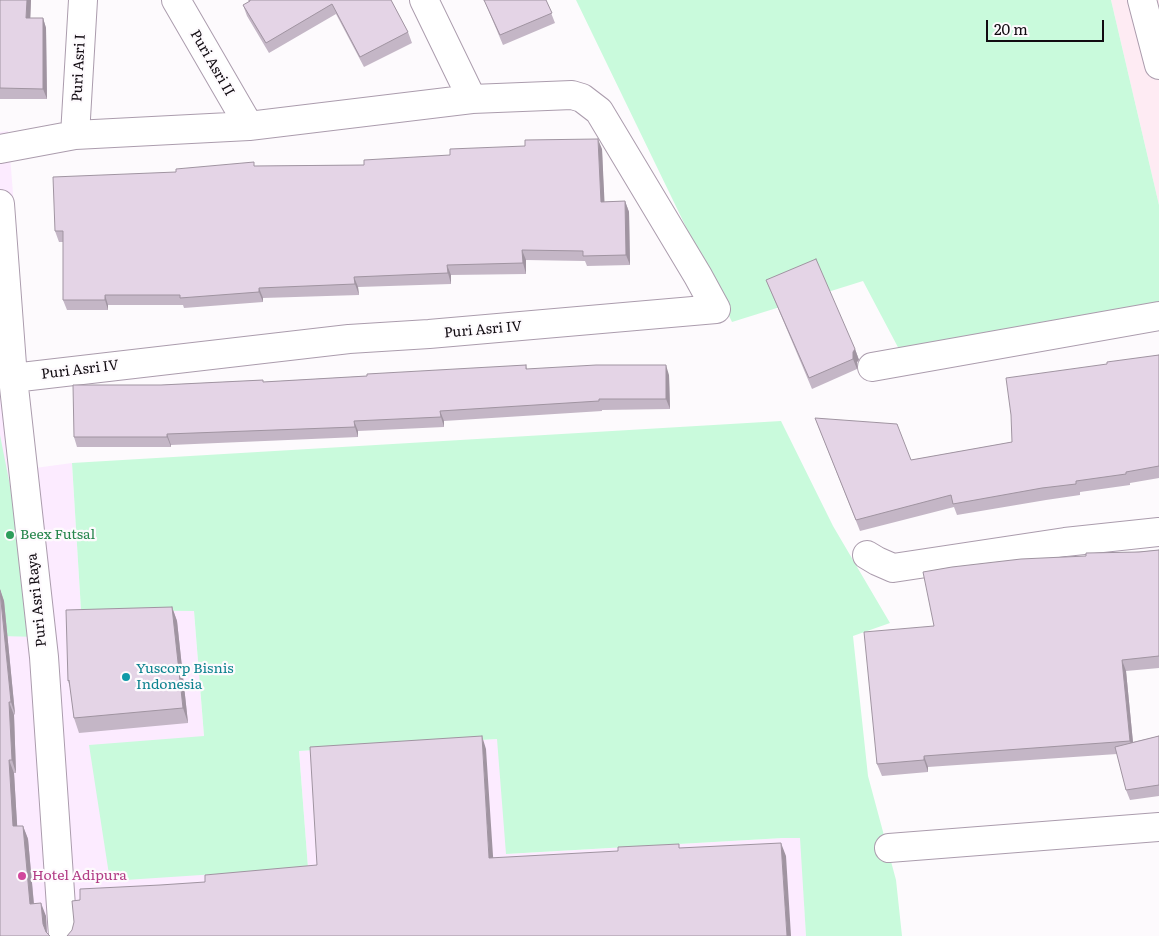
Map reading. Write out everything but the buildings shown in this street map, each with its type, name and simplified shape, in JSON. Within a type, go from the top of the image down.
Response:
[{"type":"street","name":"Puri Asri I","points":[[75,135],[83,0]]},
{"type":"street","name":"Puri Asri II","points":[[176,0],[249,126]]},
{"type":"street","points":[[0,149],[75,135],[249,126],[472,99],[424,0]]},
{"type":"street","points":[[1142,0],[1159,64]]},
{"type":"street","name":"Puri Asri IV","points":[[12,378],[349,340],[716,309],[599,111],[592,104],[572,94],[472,99]]},
{"type":"street","name":"Puri Asri Raya","points":[[0,204],[12,378],[44,657],[63,936]]},
{"type":"street","points":[[872,367],[1159,316]]},
{"type":"street","points":[[867,554],[877,562],[893,568],[1065,542],[1159,532]]},
{"type":"street","points":[[889,848],[1159,827]]},
{"type":"shaded area","points":[[1111,0],[1159,0],[1159,205]]},
{"type":"shaded area","points":[[8,131],[35,468],[72,463],[81,610],[194,611],[204,736],[308,868],[299,751],[498,739],[507,854],[801,838],[806,936],[0,936],[0,132]]},
{"type":"green space","points":[[576,0],[1111,0],[1159,205],[1159,323],[910,370],[863,281],[732,322]]},
{"type":"green space","points":[[781,421],[833,526],[890,623],[853,636],[868,776],[896,880],[902,936],[806,936],[800,838],[506,854],[497,739],[299,751],[308,868],[110,881],[89,745],[204,736],[194,611],[81,610],[72,463]]},
{"type":"green space","name":"Beex Futsal","points":[[0,435],[40,637],[0,636]]},
{"type":"place","name":"Beex Futsal","points":[[10,535]]},
{"type":"place","name":"Yuscorp Bisnis Indonesia","points":[[126,677]]},
{"type":"place","name":"Hotel Adipura","points":[[22,876]]}]
